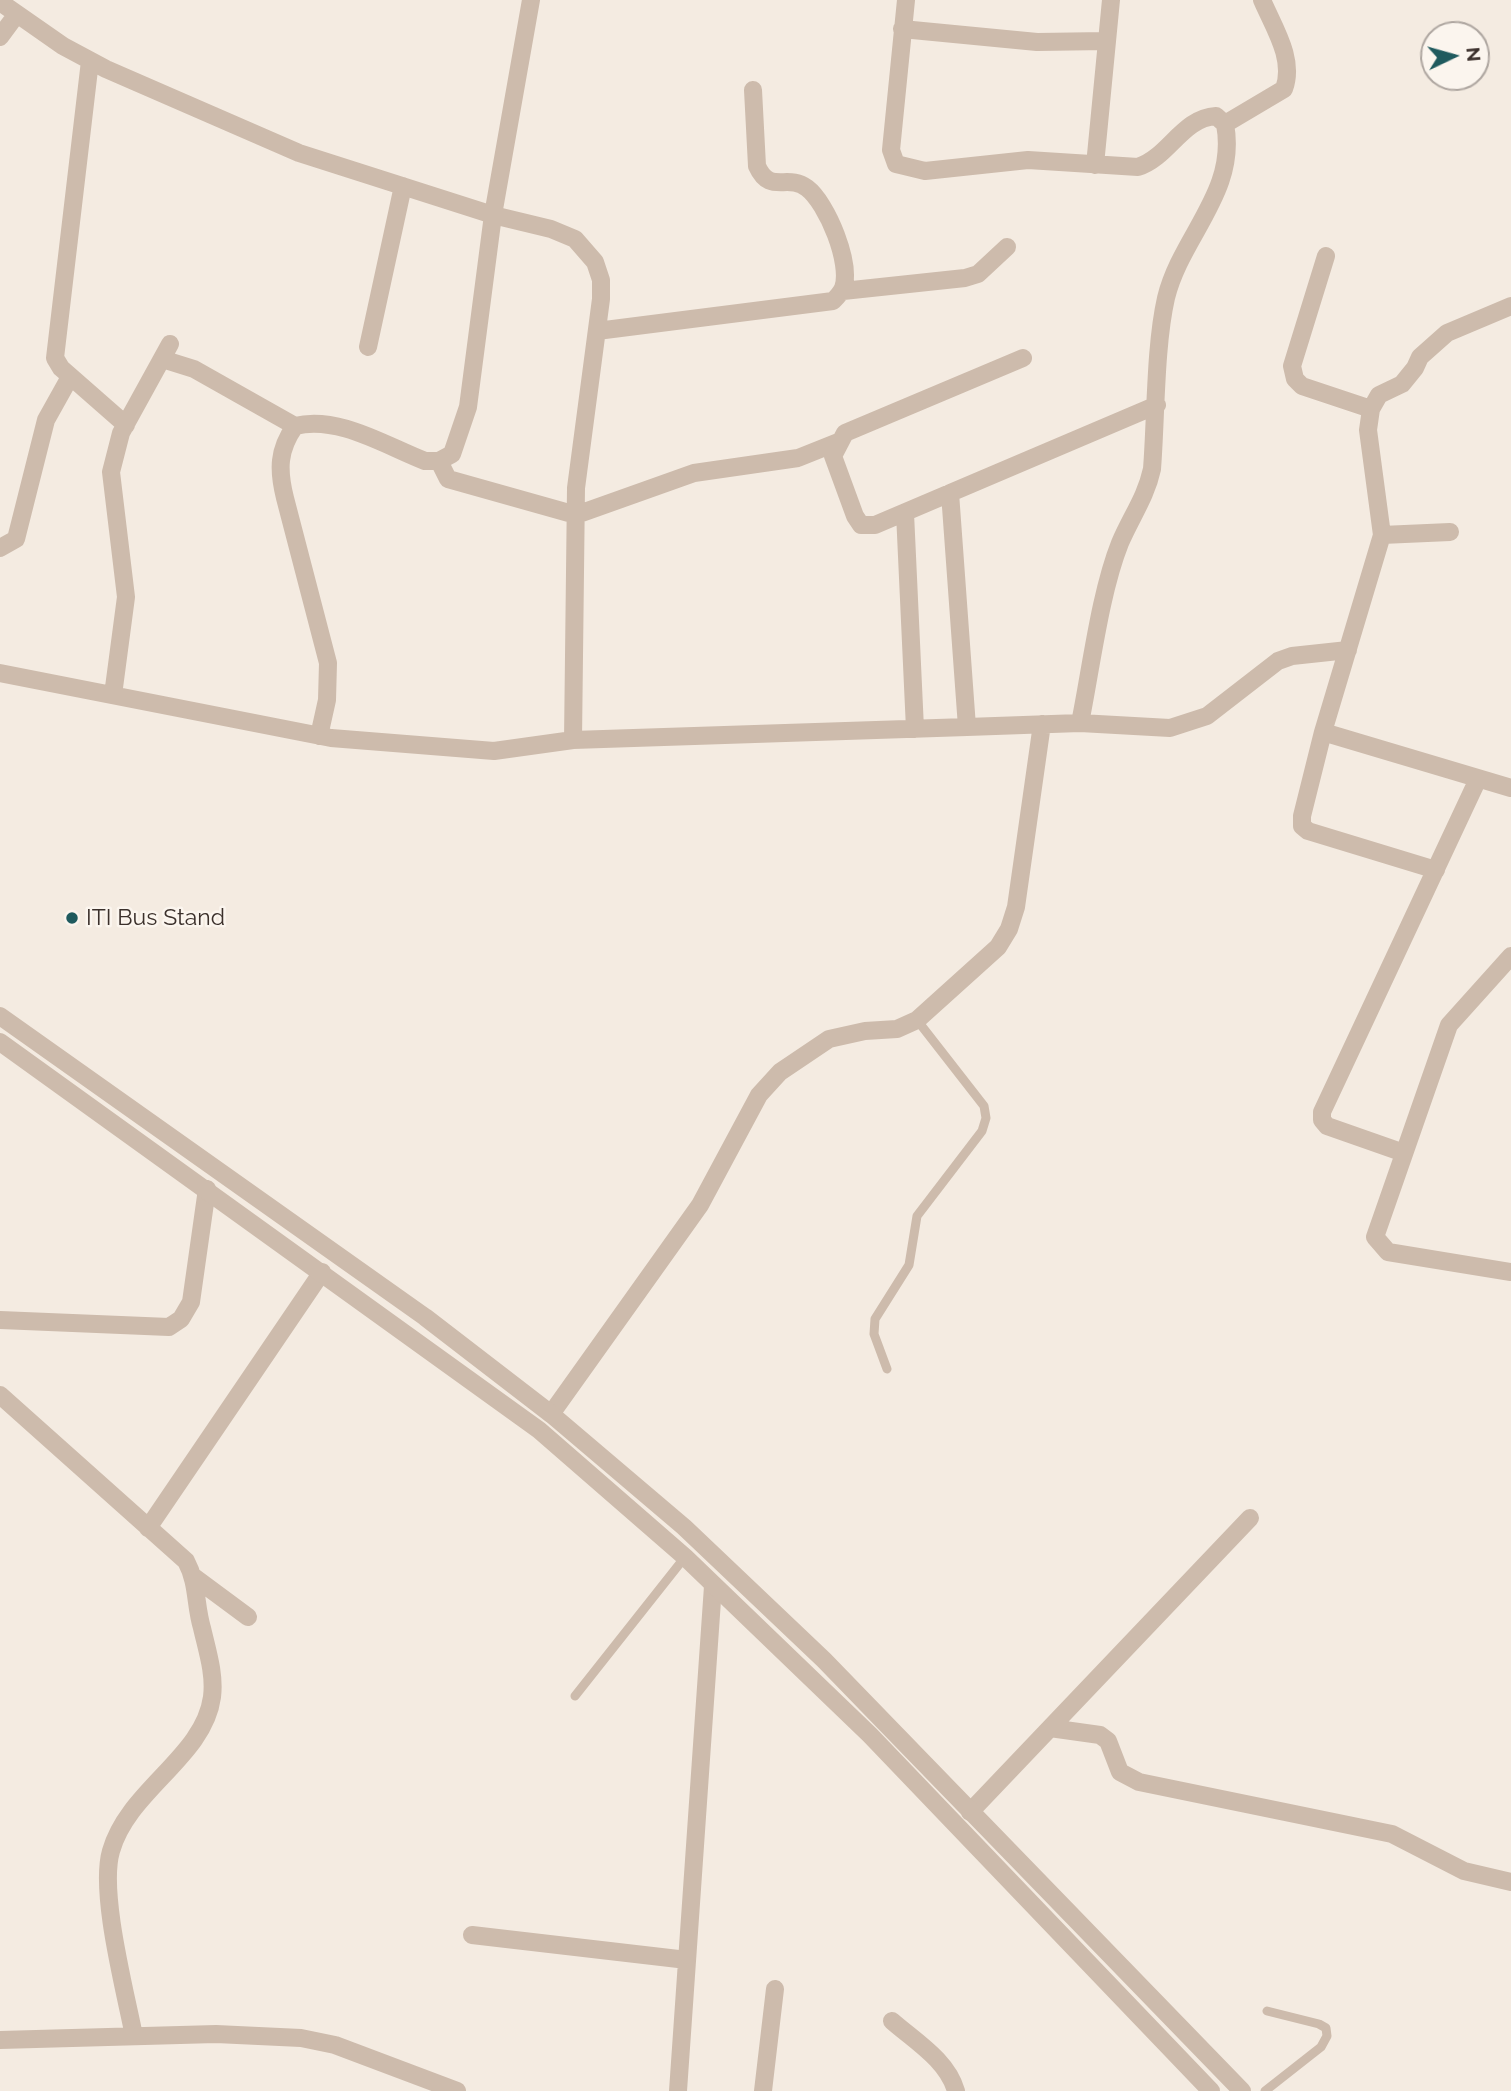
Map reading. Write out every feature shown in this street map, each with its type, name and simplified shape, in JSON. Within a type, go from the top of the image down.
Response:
[{"type":"street","points":[[113,695],[126,597],[111,472],[126,425],[166,352],[296,426],[310,422],[333,424],[425,461],[439,461],[452,454],[468,407],[493,215],[531,0]]},
{"type":"street","points":[[906,0],[891,150],[896,164],[925,171],[1028,160],[1138,167],[1152,163],[1192,123],[1205,117],[1216,117],[1225,124],[1227,157],[1221,183],[1210,209],[1183,254],[1166,299],[1152,469],[1147,493],[1120,542],[1112,570],[1080,723]]},
{"type":"street","points":[[1095,165],[1111,0]]},
{"type":"street","points":[[1225,124],[1284,89],[1289,75],[1287,59],[1262,0]]},
{"type":"street","points":[[0,2],[90,61],[299,153],[493,215],[551,229],[575,239],[587,250],[601,280],[597,331],[578,466],[573,740]]},
{"type":"street","points":[[0,37],[17,14]]},
{"type":"street","points":[[902,29],[1037,42],[1106,41]]},
{"type":"street","points":[[90,61],[55,358],[70,377],[126,425]]},
{"type":"street","points":[[597,331],[833,301],[842,291],[845,284],[841,258],[829,217],[806,187],[794,182],[770,182],[762,177],[757,166],[753,90]]},
{"type":"street","points":[[368,347],[403,186]]},
{"type":"street","points":[[842,291],[965,278],[978,274],[1007,247]]},
{"type":"street","points":[[1326,256],[1293,366],[1295,379],[1301,386],[1371,409]]},
{"type":"street","points":[[1436,870],[1308,831],[1301,825],[1323,732],[1382,535],[1368,430],[1371,409],[1379,395],[1402,384],[1420,357],[1447,333],[1511,306]]},
{"type":"street","points":[[1023,358],[845,433],[833,456],[855,516],[861,525],[875,525],[905,513],[1157,405]]},
{"type":"street","points":[[0,548],[16,539],[46,420],[70,377]]},
{"type":"street","points":[[296,426],[280,456],[279,474],[328,663],[327,700],[319,736]]},
{"type":"street","points":[[439,461],[448,479],[576,515],[694,473],[798,458],[838,442]]},
{"type":"street","points":[[950,493],[967,727]]},
{"type":"street","points":[[905,513],[915,729]]},
{"type":"street","points":[[1382,535],[1450,532]]},
{"type":"street","points":[[0,673],[319,736],[494,751],[573,740],[1042,724],[1080,723],[1170,729],[1207,716],[1278,661],[1292,656],[1348,650]]},
{"type":"street","points":[[551,1413],[700,1205],[759,1095],[780,1072],[829,1040],[865,1031],[897,1029],[917,1020],[998,947],[1009,929],[1016,907],[1042,724]]},
{"type":"street","points":[[1323,732],[1511,788]]},
{"type":"street","points":[[1404,1153],[1327,1126],[1322,1120],[1322,1112],[1478,779]]},
{"type":"street","points":[[1511,957],[1449,1025],[1375,1237],[1388,1252],[1511,1272]]},
{"type":"street","points":[[0,1016],[425,1317],[551,1413],[684,1527],[824,1660],[1242,2091]]},
{"type":"street","points":[[0,1042],[539,1430],[685,1557],[870,1735],[1211,2091]]},
{"type":"street","points":[[0,1321],[169,1327],[181,1319],[191,1302],[207,1189]]},
{"type":"street","points":[[148,1528],[322,1272]]},
{"type":"street","points":[[0,1395],[186,1561],[194,1577],[199,1618],[212,1678],[207,1718],[196,1737],[133,1806],[118,1831],[108,1863],[106,1883],[134,2036]]},
{"type":"street","points":[[970,1812],[1250,1518]]},
{"type":"street","points":[[194,1577],[248,1617]]},
{"type":"street","points":[[678,2091],[713,1586]]},
{"type":"street","points":[[1050,1728],[1100,1735],[1108,1741],[1120,1772],[1139,1782],[1392,1834],[1464,1871],[1511,1882]]},
{"type":"street","points":[[472,1934],[687,1960]]},
{"type":"street","points":[[763,2091],[775,1989]]},
{"type":"street","points":[[892,2021],[940,2061],[952,2076],[956,2091]]},
{"type":"street","points":[[0,2040],[216,2034],[302,2038],[335,2045],[457,2091]]},
{"type":"lane","points":[[887,1369],[874,1334],[875,1319],[909,1265],[917,1216],[982,1130],[986,1118],[984,1106],[917,1020]]},
{"type":"lane","points":[[575,1696],[685,1557]]},
{"type":"lane","points":[[1265,2091],[1321,2047],[1327,2036],[1326,2028],[1319,2024],[1267,2011]]},
{"type":"place","name":"ITI Bus Stand","points":[[72,918]]}]
